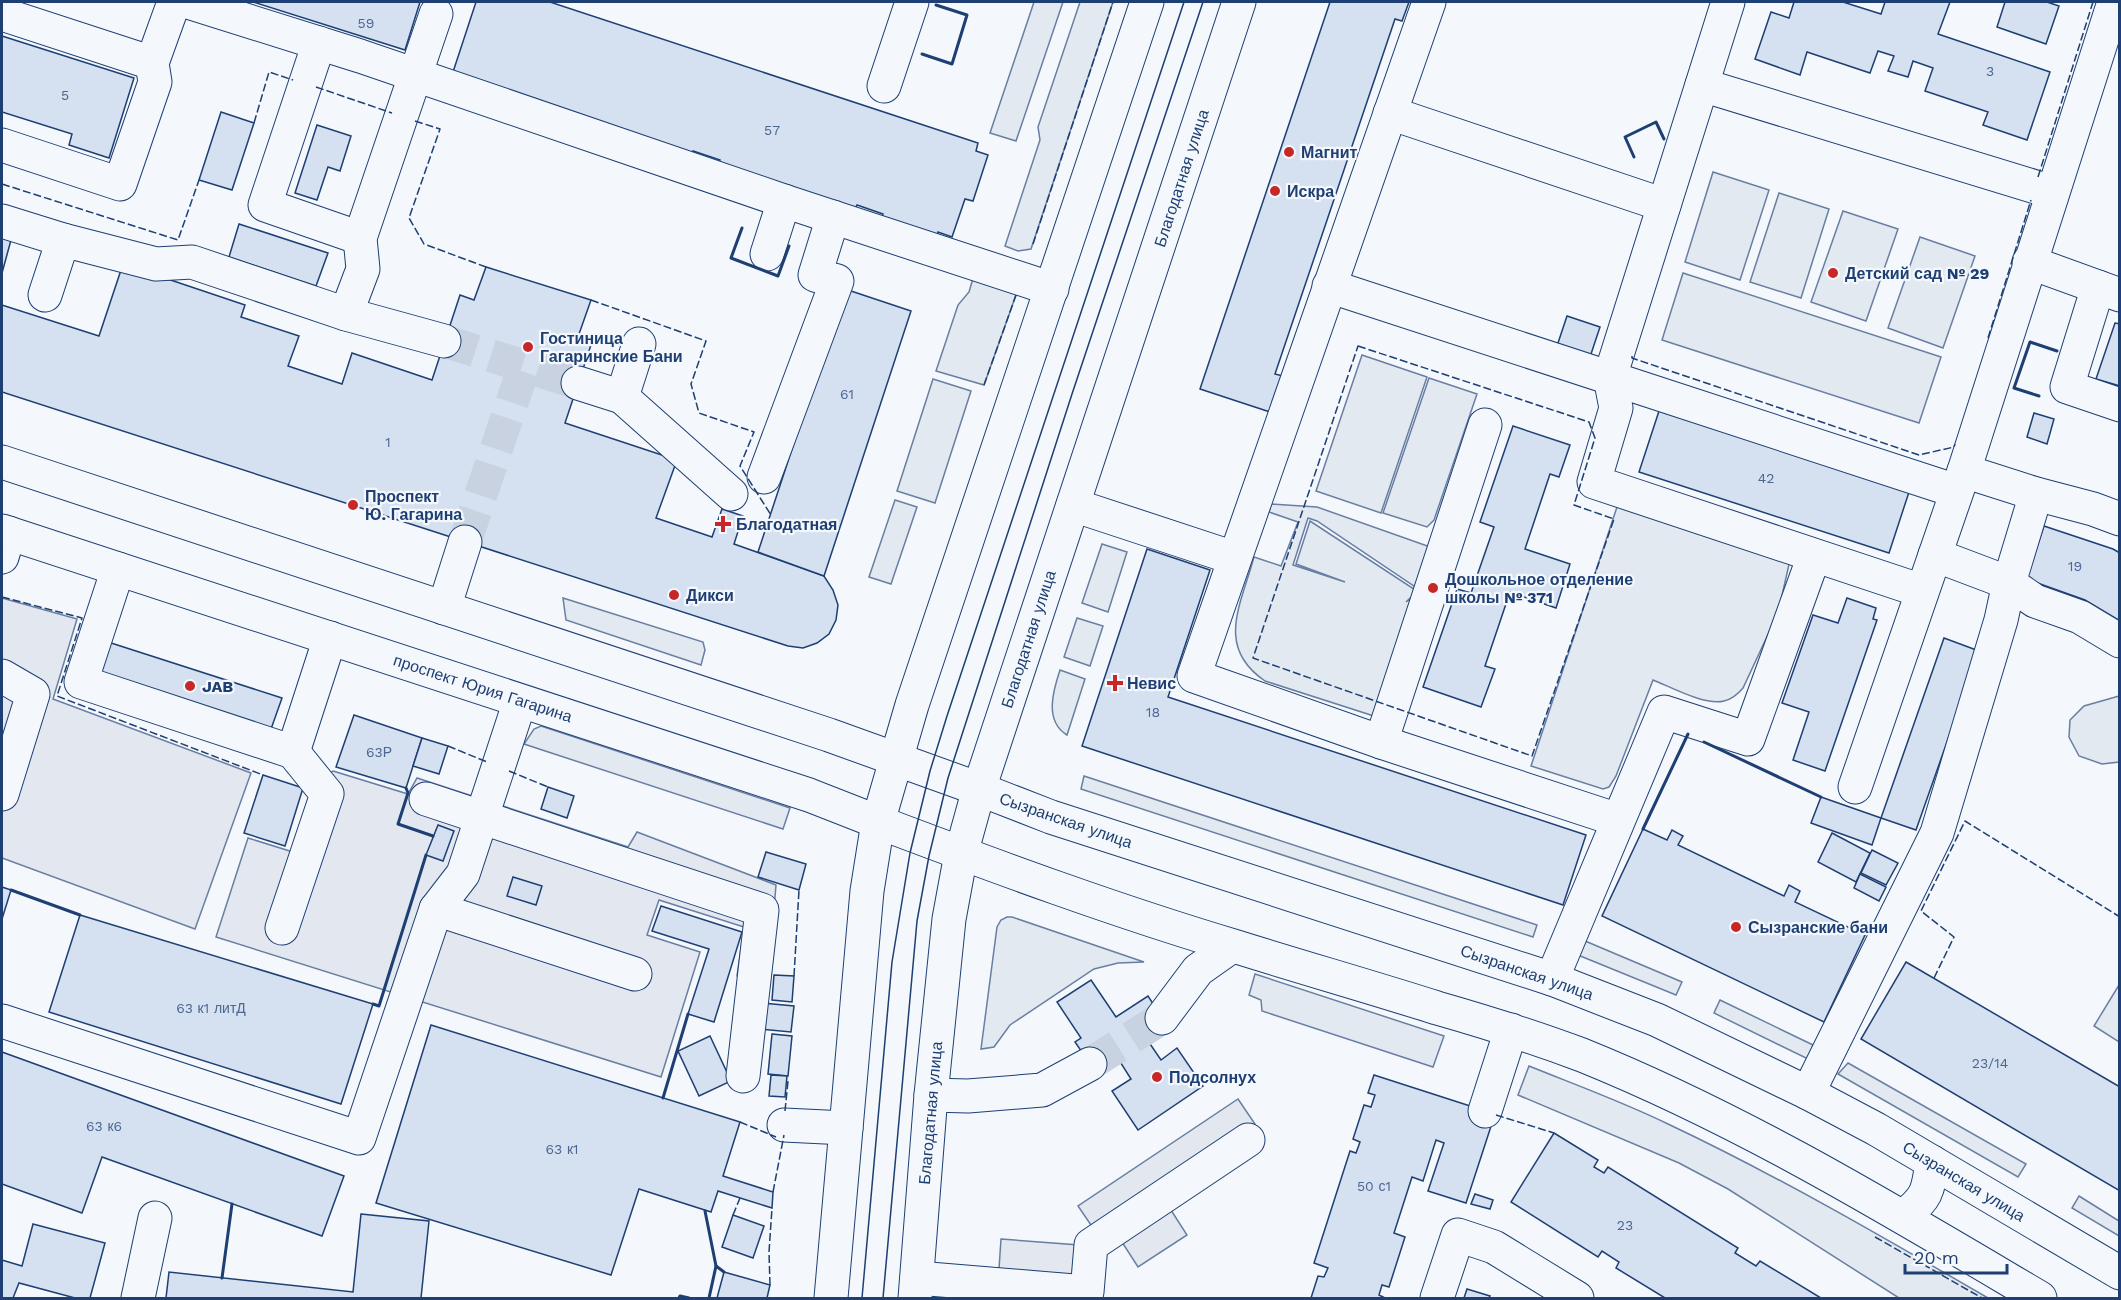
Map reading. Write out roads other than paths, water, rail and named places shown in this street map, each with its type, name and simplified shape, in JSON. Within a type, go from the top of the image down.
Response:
[{"type":"main road","points":[[2,145],[120,184],[155,82],[152,63],[174,2]]},
{"type":"main road","points":[[188,2],[416,75],[784,201],[1052,289]]},
{"type":"main road","points":[[884,86],[912,2]]},
{"type":"main road","points":[[831,1299],[867,891],[878,822],[912,705],[1147,2]]},
{"type":"main road","name":"Благодатная улица","points":[[916,1288],[931,1095],[949,919],[978,789],[1239,2]]},
{"type":"main road","points":[[1429,2],[1194,676],[1381,742],[1618,820]]},
{"type":"main road","points":[[1728,2],[1610,377],[1616,408],[1594,482],[1922,591]]},
{"type":"main road","points":[[1855,787],[1960,481],[2114,2]]},
{"type":"main road","points":[[2,14],[152,63]]},
{"type":"main road","points":[[346,314],[363,269],[360,238],[416,75],[441,19]]},
{"type":"main road","points":[[319,43],[265,205],[360,238]]},
{"type":"main road","points":[[1702,85],[2052,192]]},
{"type":"main road","points":[[1390,113],[1664,205]]},
{"type":"main road","points":[[767,254],[784,201]]},
{"type":"main road","points":[[764,477],[837,281],[815,275],[833,217]]},
{"type":"main road","points":[[2,221],[63,240],[156,264],[192,262],[346,314],[444,341]]},
{"type":"main road","points":[[45,295],[63,240]]},
{"type":"main road","points":[[2029,262],[2109,291],[2067,387],[2120,405]]},
{"type":"main road","points":[[1329,286],[1610,377],[1960,481],[2036,494],[2118,515]]},
{"type":"main road","points":[[622,397],[639,344]]},
{"type":"main road","points":[[578,383],[622,397],[731,494]]},
{"type":"main road","points":[[1381,742],[1485,424]]},
{"type":"main road","points":[[2,462],[896,759]]},
{"type":"main road","points":[[1808,1093],[1937,833],[2001,620],[2008,583],[2036,494]]},
{"type":"main road","points":[[1073,505],[1234,558]]},
{"type":"main road","name":"проспект Юрия Гагарина","points":[[4,540],[118,569],[520,700],[809,795],[962,854]]},
{"type":"main road","points":[[444,608],[465,542]]},
{"type":"main road","points":[[1552,979],[1664,712],[1748,739],[1814,555]]},
{"type":"main road","points":[[1935,555],[2008,583],[2035,601],[2080,617],[2120,641]]},
{"type":"main road","points":[[118,569],[81,682],[293,752],[327,794],[282,928]]},
{"type":"main road","points":[[293,752],[330,638]]},
{"type":"main road","points":[[2,676],[33,694],[2,794]]},
{"type":"main road","points":[[2,1021],[359,1138],[436,909],[463,874],[520,700]]},
{"type":"main road","name":"Сызранская улица","points":[[896,759],[1051,817],[1552,979],[1657,1020],[1808,1093],[1932,1162],[2120,1273]]},
{"type":"main road","points":[[426,799],[762,910],[742,1076]]},
{"type":"main road","points":[[962,854],[1232,946],[1505,1028],[1581,1055],[1680,1097],[1781,1148],[1903,1217],[2040,1299]]},
{"type":"main road","points":[[436,909],[635,974]]},
{"type":"main road","points":[[1162,1018],[1198,970],[1232,946]]},
{"type":"main road","points":[[1479,1109],[1505,1028]]},
{"type":"main road","points":[[931,1095],[968,1096],[1042,1090],[1090,1064]]},
{"type":"main road","points":[[784,1125],[846,1128]]},
{"type":"main road","points":[[916,1288],[1087,1293],[1091,1245],[1248,1140]]},
{"type":"main road","points":[[1903,1217],[1920,1203],[1929,1187],[1932,1162]]},
{"type":"main road","points":[[138,1299],[155,1218]]},
{"type":"main road","points":[[1437,1299],[1458,1235],[1494,1247],[1577,1299]]},
{"type":"tunnel","points":[[444,341],[578,383]]},
{"type":"tunnel","points":[[465,542],[524,367]]},
{"type":"tunnel","points":[[1090,1064],[1162,1018]]},
{"type":"tram line","points":[[862,1298],[892,962],[910,853],[930,771],[1184,2]]},
{"type":"tram line","points":[[883,1298],[917,921],[929,856],[948,778],[1072,394],[1203,2]]},
{"type":"place","name":"Магнит","points":[[1289,152]]},
{"type":"place","name":"Искра","points":[[1275,191]]},
{"type":"place","name":"Детский сад № 29","points":[[1833,273]]},
{"type":"place","name":"Гостиница Гагаринские Бани","points":[[528,347]]},
{"type":"place","name":"Проспект Ю. Гагарина","points":[[353,505]]},
{"type":"place","name":"Благодатная","points":[[723,524]]},
{"type":"place","name":"Дошкольное отделение школы № 371","points":[[1433,588]]},
{"type":"place","name":"Дикси","points":[[674,595]]},
{"type":"place","name":"Невис","points":[[1115,683]]},
{"type":"place","name":"JAB","points":[[190,686]]},
{"type":"place","name":"Сызранские бани","points":[[1736,927]]},
{"type":"place","name":"Подсолнух","points":[[1157,1077]]}]
